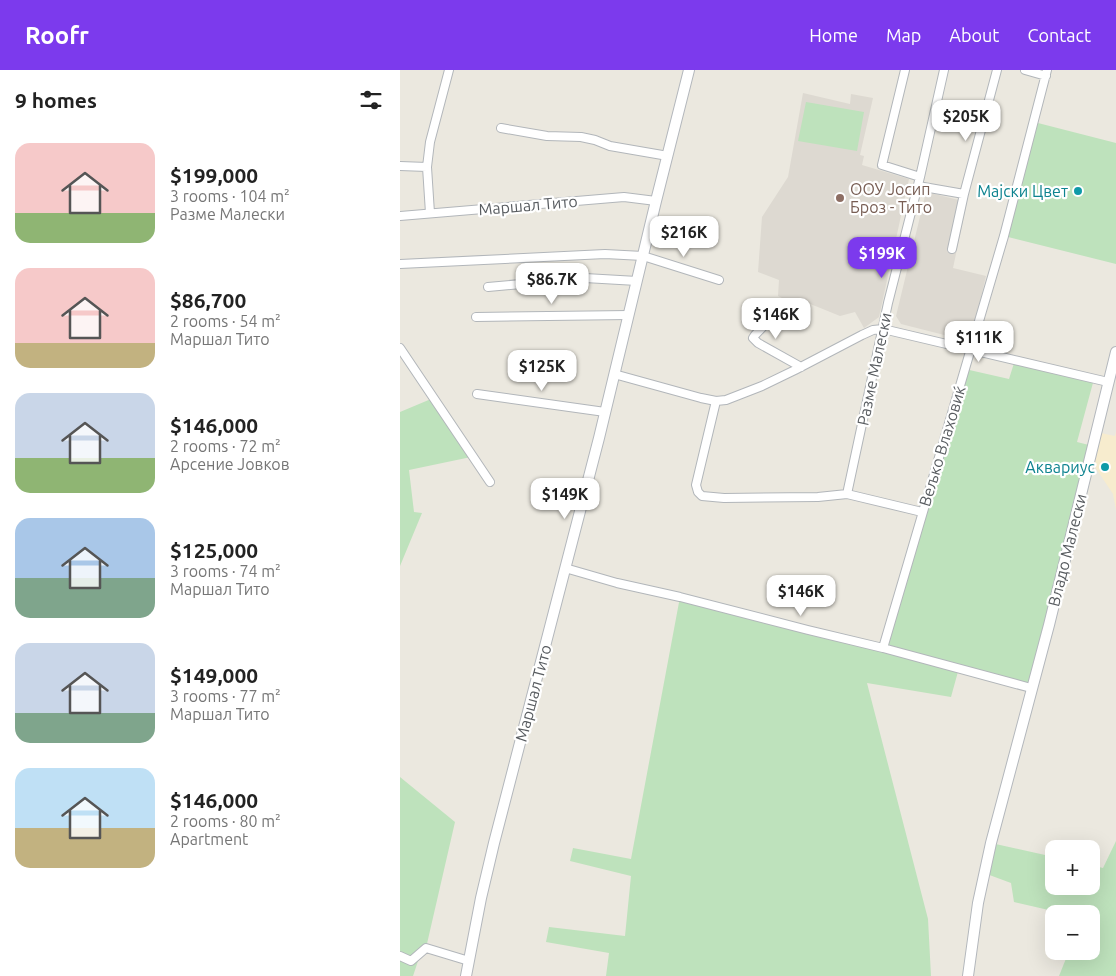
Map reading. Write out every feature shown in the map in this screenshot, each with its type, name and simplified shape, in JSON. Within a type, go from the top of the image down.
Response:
[{"type":"street","points":[[430,213],[427,167],[430,142],[448,70]]},
{"type":"street","name":"Маршал Тито","points":[[466,976],[481,898],[494,844],[605,412],[689,70]]},
{"type":"street","points":[[905,70],[882,165],[920,177]]},
{"type":"street","name":"Разме Малески","points":[[847,494],[888,304],[918,186],[944,70]]},
{"type":"street","points":[[952,249],[964,194],[997,70]]},
{"type":"street","points":[[1025,70],[1047,73]]},
{"type":"street","name":"Вељко Влаховиќ","points":[[883,648],[1004,236],[1047,73]]},
{"type":"street","points":[[500,128],[547,136],[581,137],[610,146],[668,156]]},
{"type":"street","points":[[400,166],[427,167]]},
{"type":"street","points":[[918,186],[964,194]]},
{"type":"street","name":"Маршал Тито","points":[[400,216],[624,197],[656,201]]},
{"type":"street","points":[[400,264],[605,254],[643,256],[719,280]]},
{"type":"street","points":[[488,287],[585,278],[637,281]]},
{"type":"street","points":[[780,309],[754,338],[758,343],[801,367]]},
{"type":"street","points":[[476,317],[629,315]]},
{"type":"street","points":[[614,374],[716,401],[736,397],[801,367],[862,335],[873,330],[883,329],[1108,382]]},
{"type":"street","points":[[400,348],[490,482]]},
{"type":"street","name":"Владо Малески","points":[[968,976],[984,873],[1066,559],[1116,352]]},
{"type":"street","points":[[476,394],[605,412]]},
{"type":"street","points":[[716,401],[696,485],[698,492],[702,496],[724,498],[818,497],[847,494],[922,512]]},
{"type":"street","points":[[565,568],[617,583],[883,648],[1031,688]]},
{"type":"street","points":[[400,956],[411,961],[426,948],[469,961]]},
{"type":"shaded area","name":"ООУ Јосип Броз - Тито","points":[[803,93],[850,104],[851,94],[873,98],[860,155],[864,156],[862,165],[909,179],[879,317],[864,328],[855,312],[840,316],[803,301],[800,307],[778,296],[779,280],[758,272],[762,217],[788,177]]},
{"type":"shaded area","points":[[926,192],[967,202],[953,268],[986,276],[972,336],[964,340],[901,324],[896,316]]},
{"type":"green space","points":[[806,102],[864,112],[857,151],[798,141]]},
{"type":"green space","points":[[1034,122],[1116,143],[1116,264],[1004,236]]},
{"type":"green space","points":[[1015,360],[1094,379],[1077,442],[1093,446],[1031,688],[959,668],[951,697],[867,683],[928,919],[931,976],[606,976],[609,953],[546,942],[549,927],[625,936],[631,876],[570,861],[573,848],[631,859],[680,597],[883,648],[965,369],[1009,379]]},
{"type":"green space","points":[[431,399],[471,457],[409,470],[414,512],[422,513],[400,566],[400,412]]},
{"type":"green space","points":[[400,777],[455,822],[426,948],[420,955],[413,976],[400,976]]},
{"type":"green space","points":[[1116,841],[1116,976],[1059,976],[1065,960],[1100,960],[1100,905],[1045,905],[1045,909],[1014,902],[1011,883],[984,873],[991,843],[1045,855],[1045,895],[1100,895],[1100,867],[1103,868]]},
{"type":"sand","name":"Аквариус","points":[[1096,432],[1115,436],[1116,432],[1116,510],[1113,494],[1089,458]]},
{"type":"place","name":"Мајски Цвет","points":[[1078,191]]},
{"type":"place","name":"ООУ Јосип Броз - Тито","points":[[840,198]]},
{"type":"place","name":"Аквариус","points":[[1105,467]]}]
